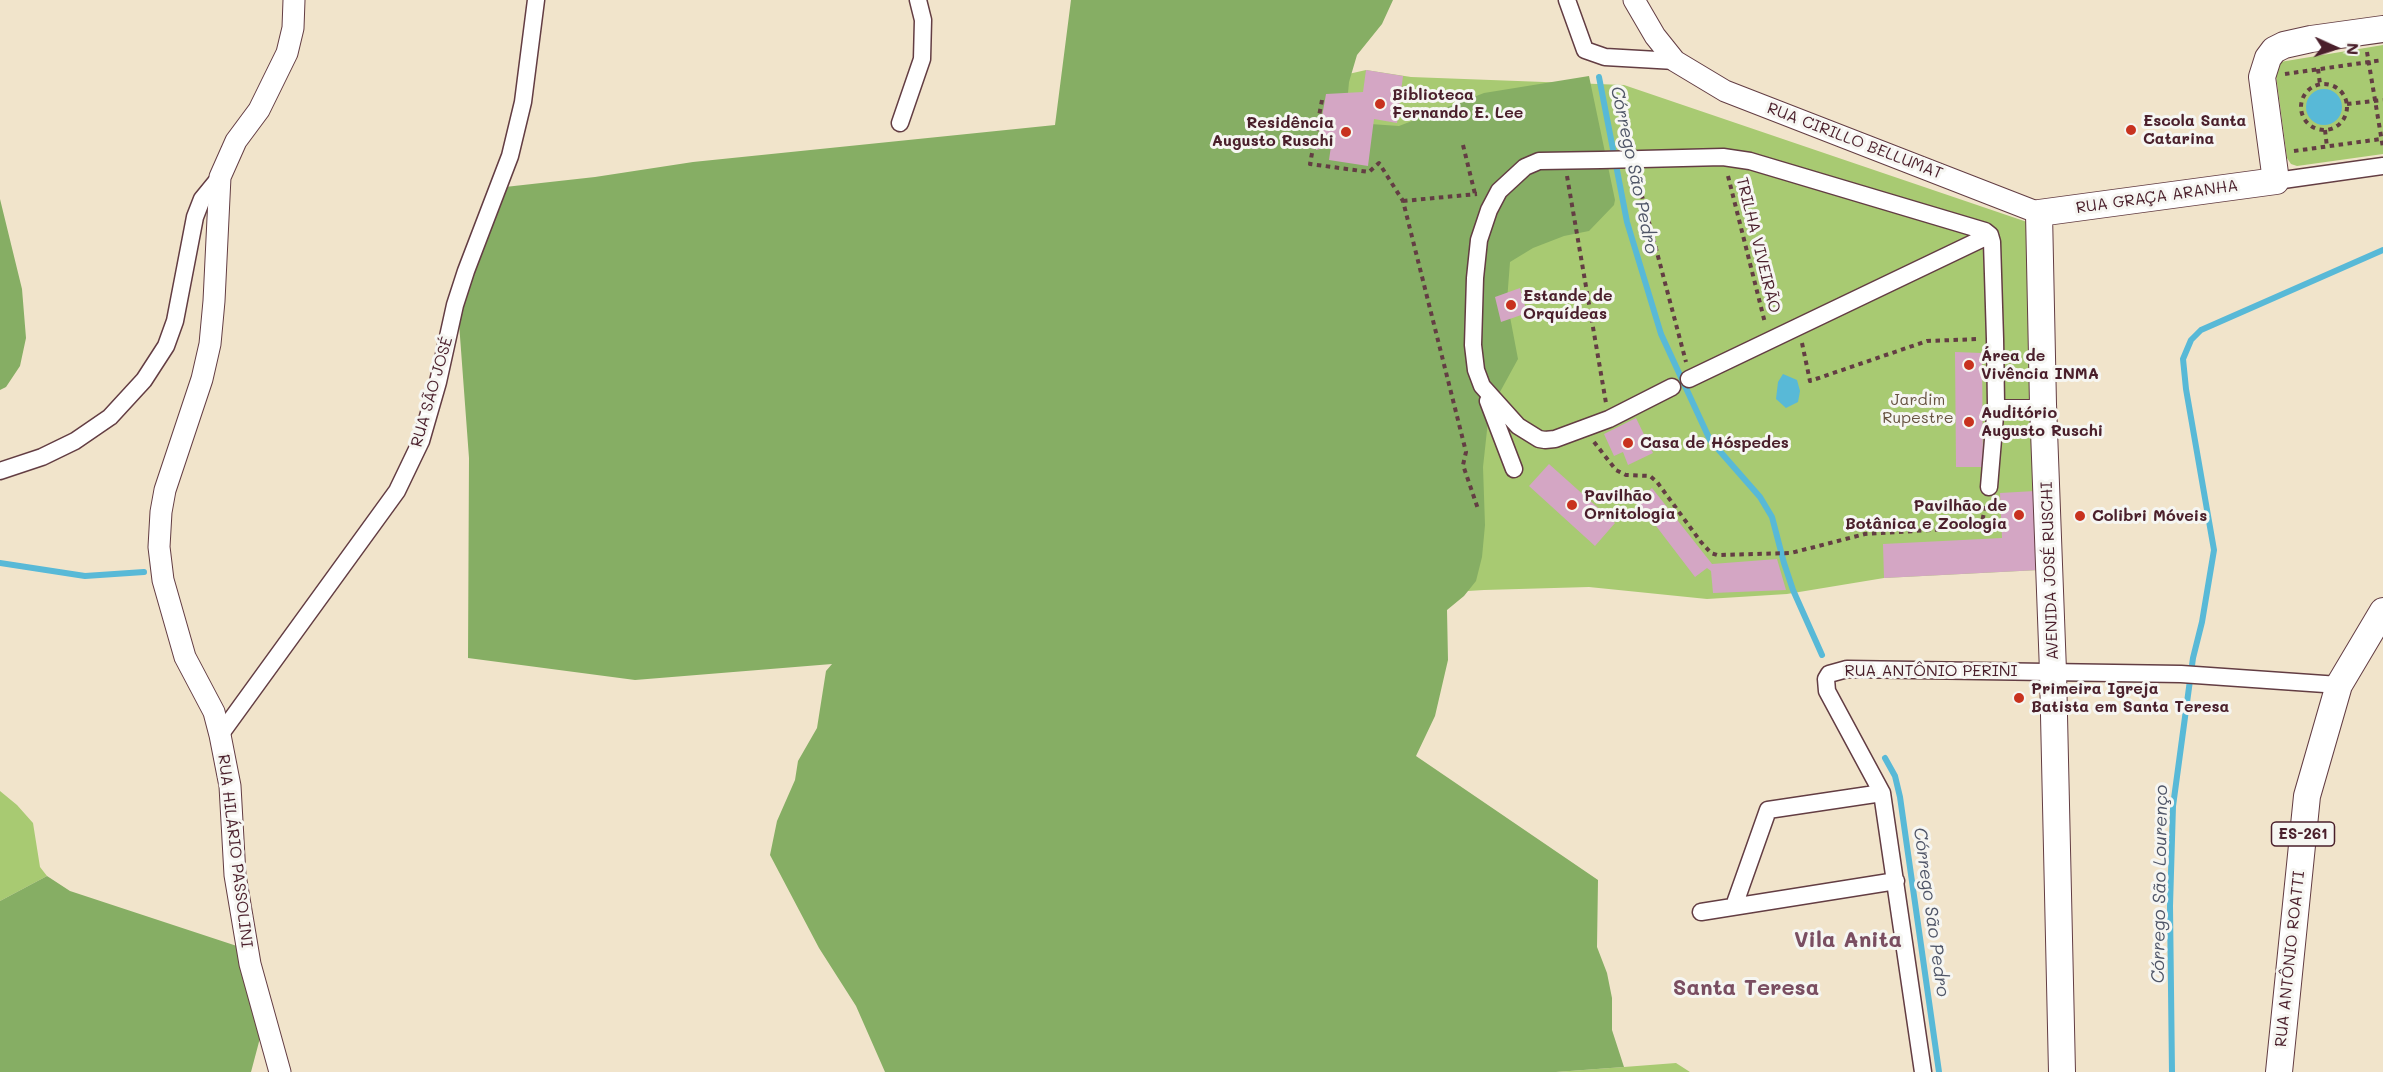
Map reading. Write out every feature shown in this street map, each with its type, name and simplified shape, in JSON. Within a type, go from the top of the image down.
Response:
[{"type":"main road","points":[[2276,181],[2262,77],[2268,58],[2274,50],[2284,45],[2383,29]]},
{"type":"main road","name":"RUA GRAÇA ARANHA","points":[[2039,213],[2276,181]]},
{"type":"main road","name":"AVENIDA JOSÉ RUSCHI","points":[[2039,213],[2062,1072]]},
{"type":"main road","name":"RUA ANTÔNIO ROATTI","points":[[2279,1072],[2307,796],[2339,685],[2383,611]]},
{"type":"street","points":[[0,471],[42,457],[75,441],[110,417],[144,380],[166,346],[175,321],[195,217],[202,199],[220,177],[236,141],[259,110],[287,53],[293,28],[294,0]]},
{"type":"street","name":"RUA SÃO JOSÉ","points":[[220,735],[397,490],[421,441],[438,382],[455,305],[510,156],[523,102],[536,0]]},
{"type":"street","points":[[900,123],[922,59],[923,20],[918,0]]},
{"type":"street","points":[[1567,0],[1584,50],[1605,57],[1675,60]]},
{"type":"street","name":"RUA CIRILLO BELLUMAT","points":[[1634,0],[1655,36],[1675,60],[1725,91],[2039,213]]},
{"type":"street","points":[[1514,469],[1476,370],[1473,345],[1474,278],[1479,240],[1489,210],[1499,191],[1525,167],[1539,162],[1723,158],[1750,161],[1811,178],[1985,231],[1990,235],[1996,404],[1989,488]]},
{"type":"street","points":[[2276,181],[2383,166]]},
{"type":"street","name":"RUA HILÁRIO PASSOLINI","points":[[220,177],[210,344],[202,379],[165,489],[159,547],[163,580],[185,657],[214,712],[220,735],[230,786],[235,875],[248,954],[280,1072]]},
{"type":"street","points":[[1689,378],[1990,235]]},
{"type":"street","points":[[1482,386],[1518,426],[1539,439],[1555,439],[1609,419],[1672,387]]},
{"type":"street","name":"RUA ANTÔNIO PERINI","points":[[1882,793],[1827,691],[1826,679],[1829,674],[1839,669],[2181,674],[2339,685]]},
{"type":"street","points":[[1734,906],[1768,810],[1882,793],[1923,1072]]},
{"type":"street","points":[[1701,912],[1896,881]]},
{"type":"lane","points":[[1996,404],[2043,404]]},
{"type":"path","points":[[2367,51],[2383,150]]},
{"type":"path","points":[[2278,75],[2383,60]]},
{"type":"path","points":[[2318,69],[2320,84]]},
{"type":"path","points":[[2320,84],[2328,84],[2341,91],[2347,104],[2344,119],[2339,124],[2325,130],[2311,125],[2306,120],[2302,105],[2307,92],[2320,84]]},
{"type":"path","points":[[1322,100],[1310,164],[1369,172],[1379,163],[1403,201],[1466,452],[1463,465],[1478,509]]},
{"type":"path","points":[[2347,104],[2383,100]]},
{"type":"path","points":[[2325,130],[2327,147]]},
{"type":"path","points":[[2290,152],[2382,139]]},
{"type":"path","points":[[1463,145],[1475,194]]},
{"type":"path","name":"TRILHA VIVEIRÃO","points":[[1723,158],[1769,339]]},
{"type":"path","points":[[1627,159],[1689,378]]},
{"type":"path","points":[[1564,161],[1609,419]]},
{"type":"path","points":[[1403,201],[1499,191]]},
{"type":"path","points":[[1798,325],[1810,381],[1927,341],[1995,339]]},
{"type":"path","points":[[1583,429],[1616,470],[1626,475],[1650,476],[1657,482],[1711,553],[1717,555],[1791,553],[1865,534],[1981,526],[1989,488]]},
{"type":"green space","points":[[1071,0],[1393,0],[1382,24],[1357,55],[1348,93],[1356,123],[1399,126],[1484,93],[1589,76],[1615,200],[1614,205],[1589,231],[1564,236],[1533,248],[1510,262],[1507,301],[1518,359],[1489,412],[1483,467],[1485,525],[1482,557],[1476,581],[1464,596],[1447,610],[1448,660],[1435,716],[1416,756],[1598,880],[1597,947],[1607,973],[1612,998],[1612,1030],[1624,1067],[1556,1072],[885,1072],[856,1006],[819,948],[770,855],[777,821],[795,780],[798,761],[817,728],[826,671],[832,664],[635,680],[468,658],[469,458],[459,323],[496,188],[595,177],[693,162],[1055,125]]},
{"type":"green space","points":[[2383,45],[2383,154],[2297,166],[2291,164],[2287,158],[2275,68],[2280,62]]},
{"type":"green space","name":"Jardim Rupestre","points":[[1366,70],[1411,77],[1624,85],[2030,223],[2039,570],[1884,578],[1787,594],[1707,599],[1589,587],[1484,590],[483,651],[1033,146]]},
{"type":"green space","points":[[0,199],[22,289],[26,338],[20,366],[6,387],[0,390]]},
{"type":"green space","points":[[0,791],[33,823],[40,867],[47,876],[0,901]]},
{"type":"green space","points":[[47,876],[70,891],[249,950],[264,1023],[251,1072],[0,1072],[0,901]]},
{"type":"green space","points":[[1676,1063],[1690,1072],[1556,1072],[1624,1067]]},
{"type":"water","points":[[2324,89],[2337,94],[2342,107],[2337,120],[2324,125],[2311,120],[2306,107],[2311,94]]},
{"type":"water","points":[[1783,374],[1797,380],[1800,391],[1798,402],[1786,408],[1776,399],[1778,382]]},
{"type":"building","name":"Residência Augusto Ruschi","points":[[1366,70],[1403,76],[1397,123],[1374,119],[1368,166],[1329,160],[1331,146],[1316,150],[1326,94],[1363,92]]},
{"type":"building","name":"Estande de Orquídeas","points":[[1520,288],[1527,313],[1501,322],[1495,297]]},
{"type":"building","name":"Auditório Augusto Ruschi","points":[[1955,352],[1982,353],[1983,467],[1956,467]]},
{"type":"building","name":"Casa de Hóspedes","points":[[1636,418],[1653,453],[1628,465],[1623,452],[1614,456],[1604,434]]},
{"type":"building","name":"Pavilhão Ornitologia","points":[[1549,464],[1615,523],[1595,546],[1529,486]]},
{"type":"building","points":[[1652,488],[1712,564],[1777,559],[1786,590],[1713,593],[1711,571],[1707,568],[1695,577],[1637,501]]},
{"type":"building","name":"Pavilhão de Botânica e Zoologia","points":[[2035,491],[2039,570],[1884,578],[1883,544],[2002,538],[2000,493]]},
{"type":"waterway","name":"Córrego São Pedro","points":[[1599,77],[1627,222],[1661,334],[1710,440],[1760,497],[1772,517],[1793,590],[1822,655]]},
{"type":"waterway","name":"Córrego São Lourenço","points":[[2172,1072],[2170,906],[2173,806],[2193,658],[2202,622],[2214,550],[2186,389],[2183,359],[2191,340],[2201,330],[2383,250]]},
{"type":"waterway","points":[[0,563],[85,576],[144,572]]},
{"type":"waterway","name":"Córrego São Pedro","points":[[1885,758],[1895,776],[1900,797],[1939,1072]]},
{"type":"place","name":"Biblioteca Fernando E. Lee","points":[[1380,104]]},
{"type":"place","name":"Escola Santa Catarina","points":[[2131,130]]},
{"type":"place","name":"Residência Augusto Ruschi","points":[[1346,132]]},
{"type":"place","name":"Estande de Orquídeas","points":[[1511,305]]},
{"type":"place","name":"Área de Vivência INMA","points":[[1969,365]]},
{"type":"place","name":"Auditório Augusto Ruschi","points":[[1969,422]]},
{"type":"place","name":"Casa de Hóspedes","points":[[1628,443]]},
{"type":"place","name":"Pavilhão Ornitologia","points":[[1572,505]]},
{"type":"place","name":"Pavilhão de Botânica e Zoologia","points":[[2019,515]]},
{"type":"place","name":"Colibri Móveis","points":[[2080,516]]},
{"type":"place","name":"Primeira Igreja Batista em Santa Teresa","points":[[2019,698]]},
{"type":"district","name":"Vila Anita","points":[[1848,940]]},
{"type":"district","name":"Santa Teresa","points":[[1746,988]]}]
